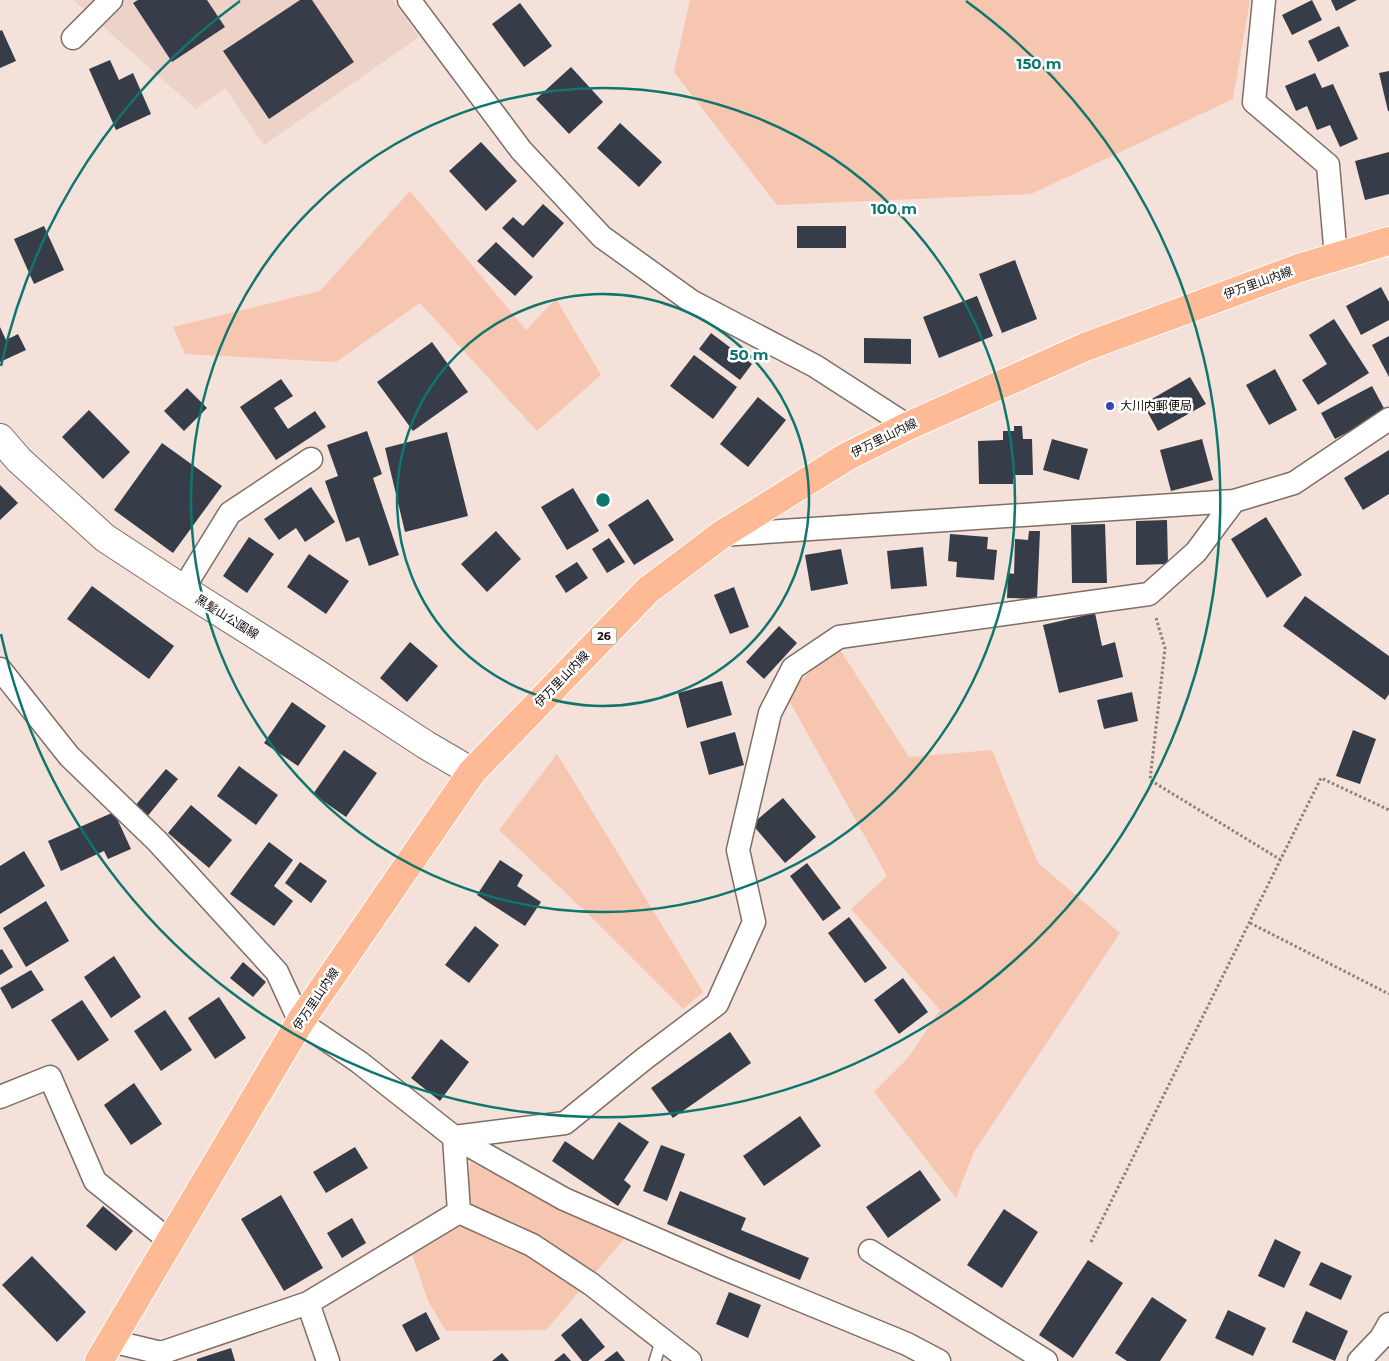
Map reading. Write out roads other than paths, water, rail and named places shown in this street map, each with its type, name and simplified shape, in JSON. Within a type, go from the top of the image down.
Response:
[{"type":"main road","name":"伊万里山内線","points":[[105,1351],[300,1022],[472,772],[648,590],[721,535],[846,457],[908,426],[1085,347],[1299,268],[1389,241]]},
{"type":"main road","name":"黒髪山公園線","points":[[0,438],[19,460],[105,538],[426,745],[472,772]]},
{"type":"street","points":[[73,38],[112,0]]},
{"type":"street","points":[[409,0],[521,150],[602,237],[692,302],[815,366],[908,426]]},
{"type":"street","points":[[1264,0],[1254,102],[1328,165],[1336,257]]},
{"type":"street","points":[[721,535],[1234,500],[1294,482],[1389,419]]},
{"type":"street","points":[[183,589],[230,513],[311,459]]},
{"type":"street","points":[[454,1137],[565,1124],[644,1059],[716,1004],[754,922],[738,850],[770,713],[793,668],[839,637],[1149,594],[1196,552],[1234,500]]},
{"type":"street","points":[[0,669],[69,756],[156,841],[277,972],[300,1022],[359,1062],[454,1137],[564,1199],[725,1269],[907,1344],[939,1361]]},
{"type":"street","points":[[0,1097],[50,1077],[94,1181],[170,1241]]},
{"type":"street","points":[[454,1137],[459,1212]]},
{"type":"street","points":[[105,1351],[161,1353],[308,1303],[459,1212]]},
{"type":"street","points":[[459,1212],[532,1245],[591,1284],[690,1361]]},
{"type":"street","points":[[870,1251],[1046,1361]]},
{"type":"street","points":[[308,1303],[328,1361]]},
{"type":"street","points":[[1359,1361],[1381,1338],[1389,1324]]},
{"type":"lane","points":[[655,1361],[662,1339]]},
{"type":"place","name":"大川内郵便局","points":[[1110,406]]}]
